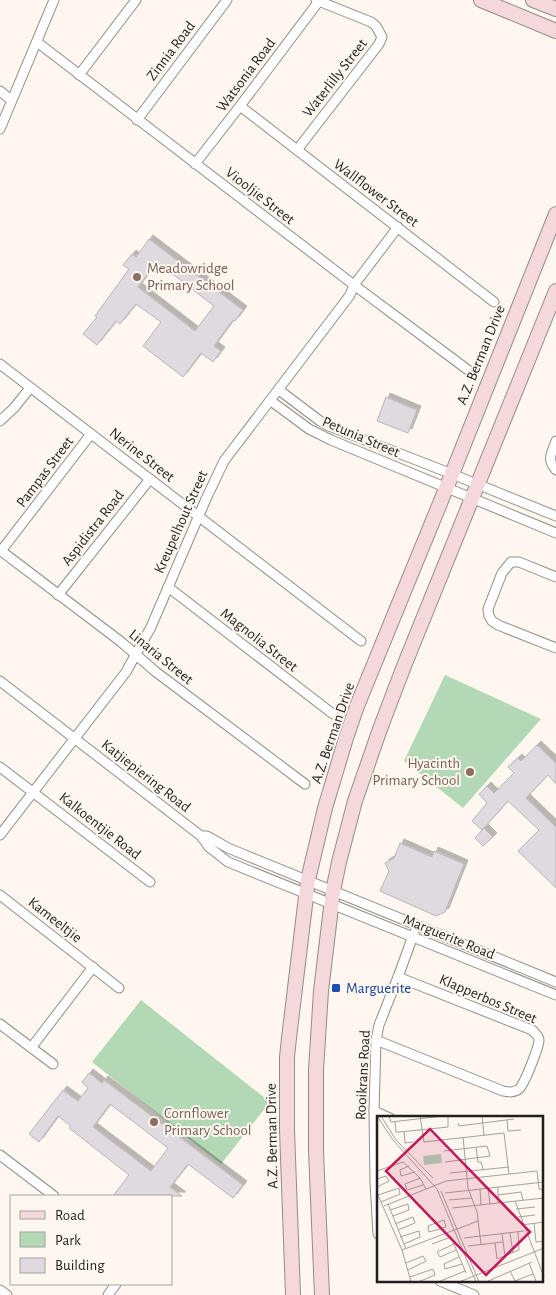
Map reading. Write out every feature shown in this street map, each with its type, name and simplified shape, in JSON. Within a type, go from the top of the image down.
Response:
[{"type":"main road","points":[[481,0],[556,30]]},
{"type":"main road","points":[[533,0],[556,9]]},
{"type":"main road","name":"A.Z. Berman Drive","points":[[293,1295],[287,1130],[287,1056],[307,887],[325,808],[346,738],[378,654],[556,214]]},
{"type":"main road","points":[[322,1295],[316,1144],[316,1070],[321,990],[334,891],[346,834],[355,801],[380,729],[556,291]]},
{"type":"street","points":[[0,129],[54,0]]},
{"type":"street","points":[[79,75],[136,0]]},
{"type":"street","name":"Zinnia Road","points":[[137,120],[227,0]]},
{"type":"street","name":"Watsonia Road","points":[[195,164],[317,1]]},
{"type":"street","name":"Waterlilly Street","points":[[297,150],[379,44],[382,37],[376,26],[371,22],[317,1]]},
{"type":"street","name":"Viooljie Street","points":[[37,42],[137,120],[468,370]]},
{"type":"street","points":[[0,92],[11,100]]},
{"type":"street","name":"Wallflower Street","points":[[240,106],[494,302]]},
{"type":"street","name":"Kreupelhout Street","points":[[0,835],[126,672],[151,626],[224,461],[350,295],[354,285],[398,227]]},
{"type":"street","name":"Nerine Street","points":[[0,364],[361,641]]},
{"type":"street","points":[[0,421],[14,408],[30,388]]},
{"type":"street","name":"Petunia Street","points":[[279,390],[320,422],[556,516]]},
{"type":"street","name":"Petunia Street","points":[[271,401],[318,434],[556,532]]},
{"type":"street","name":"Pampas Street","points":[[1,551],[92,434]]},
{"type":"street","points":[[556,441],[550,455],[550,460],[556,470]]},
{"type":"street","name":"Aspidistra Road","points":[[58,595],[150,479]]},
{"type":"street","name":"Linaria Street","points":[[1,551],[136,654],[156,672],[305,784]]},
{"type":"street","points":[[556,577],[519,562],[511,562],[502,573],[488,609],[492,621],[498,625],[556,648]]},
{"type":"street","name":"Magnolia Street","points":[[168,587],[332,714]]},
{"type":"street","name":"Katjiepiering Road","points":[[0,681],[201,836],[208,847],[228,862],[290,888],[307,887]]},
{"type":"street","name":"Kalkoentjie Road","points":[[0,767],[150,882]]},
{"type":"street","name":"Katjiepiering Road","points":[[201,836],[207,836],[228,848],[294,875],[307,887]]},
{"type":"street","name":"Marguerite Road","points":[[307,887],[334,891],[556,982]]},
{"type":"street","name":"Marguerite Road","points":[[307,887],[332,905],[556,995]]},
{"type":"street","name":"Kameeltjie","points":[[0,895],[119,988]]},
{"type":"street","name":"Rooikrans Road","points":[[377,1184],[374,1111],[378,1024],[398,977],[416,925]]},
{"type":"street","points":[[31,1048],[93,967]]},
{"type":"street","name":"Klapperbos Street","points":[[376,1040],[503,1091],[512,1092],[518,1090],[524,1084],[538,1047],[539,1040],[537,1034],[532,1030],[398,977]]},
{"type":"street","points":[[0,1024],[52,1064]]},
{"type":"street","points":[[374,1111],[385,1116]]},
{"type":"street","points":[[0,1155],[53,1195]]},
{"type":"street","points":[[442,1282],[474,1295]]},
{"type":"street","points":[[0,1290],[7,1295]]},
{"type":"green space","points":[[445,675],[541,719],[463,808],[404,761]]},
{"type":"green space","points":[[141,1000],[270,1102],[221,1164],[92,1062]]},
{"type":"building","points":[[149,239],[243,310],[235,321],[233,320],[214,346],[221,351],[213,362],[201,353],[183,377],[143,346],[161,322],[136,304],[120,324],[116,321],[97,345],[83,334],[97,317],[95,316],[129,269],[123,265],[132,254],[136,257]],"holes":[[[157,262],[214,306],[195,331],[138,287]]]},
{"type":"building","points":[[386,397],[417,410],[408,433],[377,421]]},
{"type":"building","points":[[537,745],[556,763],[556,784],[548,775],[526,798],[556,827],[556,888],[518,851],[539,830],[508,801],[482,830],[472,821],[487,803],[479,794],[487,786],[494,793],[514,773],[508,767],[518,758],[521,761]]},
{"type":"building","points":[[484,828],[493,837],[483,846],[475,838]]},
{"type":"building","points":[[400,843],[432,857],[434,851],[464,864],[445,912],[436,916],[380,891],[389,871],[385,863],[394,858]]},
{"type":"building","points":[[89,1073],[102,1083],[104,1080],[243,1185],[233,1198],[188,1164],[170,1187],[182,1196],[114,1195],[129,1175],[69,1128],[71,1126],[58,1116],[39,1142],[29,1134],[63,1090],[78,1101],[88,1088],[82,1082]],"holes":[[[110,1104],[168,1148],[151,1171],[93,1127]]]},
{"type":"place","name":"Meadowridge Primary School","points":[[137,277]]},
{"type":"place","name":"Hyacinth Primary School","points":[[470,772]]},
{"type":"place","name":"Marguerite","points":[[336,988]]},
{"type":"place","name":"Cornflower Primary School","points":[[154,1122]]}]
